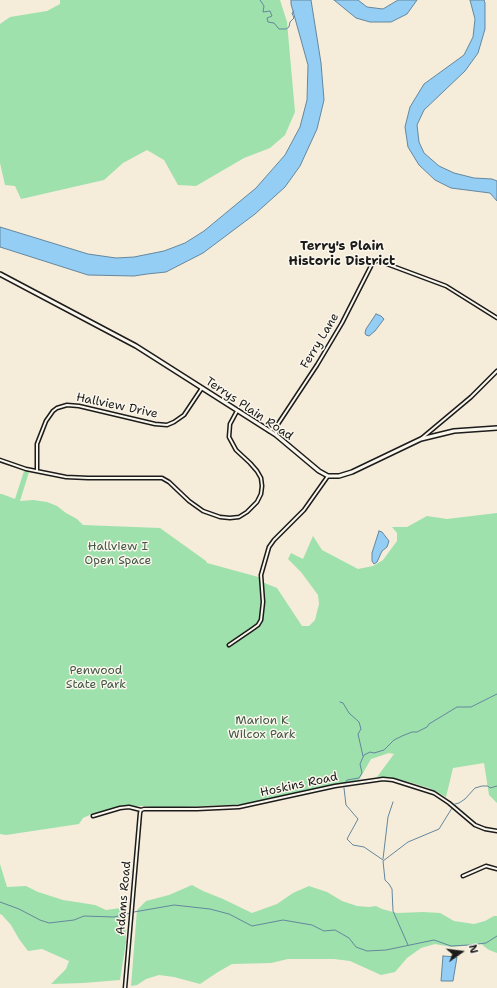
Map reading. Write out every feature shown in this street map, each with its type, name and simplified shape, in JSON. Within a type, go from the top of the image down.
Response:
[{"type":"street","name":"Ferry Lane","points":[[276,427],[333,338],[371,266],[375,262],[381,261],[446,286],[497,318]]},
{"type":"street","name":"Terrys Plain Road","points":[[0,274],[136,346],[269,430],[319,471],[328,476]]},
{"type":"street","points":[[421,439],[470,397],[497,371]]},
{"type":"street","name":"Hallview Drive","points":[[38,472],[37,444],[46,421],[57,408],[68,405],[79,406],[155,424],[167,425],[184,415],[202,388]]},
{"type":"street","points":[[0,460],[38,472],[80,478],[162,478],[170,482],[189,501],[203,511],[220,517],[239,517],[247,512],[257,502],[261,494],[262,486],[261,478],[257,471],[236,450],[229,437],[230,424],[237,410]]},
{"type":"street","points":[[269,430],[276,427],[276,435]]},
{"type":"street","points":[[229,645],[258,625],[261,620],[263,602],[261,575],[269,547],[304,510],[328,476],[339,476],[352,472],[421,439],[454,431],[497,428]]},
{"type":"street","points":[[431,431],[433,436]]},
{"type":"street","name":"Hoskins Road","points":[[93,816],[120,808],[129,807],[142,810],[244,806],[335,786],[386,780],[434,793],[450,803],[475,825],[485,829],[497,831]]},
{"type":"street","name":"Adams Road","points":[[125,988],[140,816],[142,810]]},
{"type":"street","points":[[463,876],[486,866],[497,869]]},
{"type":"green space","points":[[60,0],[280,0],[287,22],[295,112],[285,135],[270,148],[244,158],[196,186],[178,185],[164,160],[147,150],[123,163],[104,180],[21,199],[15,186],[5,185],[0,163],[0,24],[10,17],[47,11],[60,4]]},
{"type":"green space","points":[[24,471],[29,472],[20,501],[33,500],[47,502],[57,506],[77,519],[83,525],[160,528],[207,563],[262,578],[262,582],[277,588],[302,626],[309,626],[315,620],[319,604],[318,595],[301,572],[288,559],[291,553],[303,559],[313,536],[322,550],[358,569],[373,566],[383,560],[397,541],[397,533],[392,527],[407,527],[427,516],[447,519],[497,513],[497,803],[489,795],[484,763],[453,768],[446,797],[429,788],[409,782],[386,777],[377,777],[394,754],[389,753],[371,759],[359,780],[248,804],[160,808],[150,808],[148,806],[124,806],[93,814],[96,812],[83,818],[79,824],[6,835],[0,834],[0,494],[15,499]]},
{"type":"green space","points":[[0,864],[7,887],[26,886],[38,892],[63,900],[95,905],[106,910],[121,908],[125,911],[126,942],[120,980],[51,984],[66,969],[69,961],[42,949],[28,951],[11,925],[0,914]]},
{"type":"green space","points":[[192,885],[252,913],[277,904],[293,893],[309,886],[327,892],[342,901],[357,906],[376,906],[397,913],[440,913],[454,921],[474,924],[497,916],[497,953],[489,950],[481,944],[452,947],[435,944],[421,948],[407,958],[395,972],[381,975],[350,961],[334,959],[288,959],[271,963],[232,964],[200,984],[174,977],[159,975],[146,979],[137,985],[131,986],[137,910],[146,901],[169,895]]},
{"type":"water","points":[[291,0],[311,0],[321,63],[324,100],[317,129],[300,166],[285,187],[255,214],[203,253],[166,272],[134,276],[88,275],[0,247],[0,227],[88,254],[116,258],[134,257],[164,251],[185,243],[204,231],[256,188],[285,155],[300,127],[307,100],[308,65]]},
{"type":"water","points":[[334,0],[358,0],[367,7],[383,9],[398,0],[417,0],[407,14],[391,22],[370,22],[356,18]]},
{"type":"water","points":[[470,0],[484,0],[485,3],[485,29],[478,53],[465,71],[424,110],[417,125],[419,142],[424,153],[439,166],[454,173],[474,178],[492,179],[497,181],[497,201],[490,193],[451,188],[435,180],[419,165],[408,147],[405,127],[410,107],[424,84],[464,55],[473,37],[475,19]]},
{"type":"water","points":[[376,314],[384,319],[375,331],[369,336],[366,335],[366,329]]},
{"type":"water","points":[[379,531],[382,532],[389,541],[387,547],[382,551],[377,562],[374,564],[372,561],[372,553]]},
{"type":"water","points":[[443,956],[457,957],[453,981],[441,981]]},
{"type":"waterway","points":[[260,0],[264,6],[263,12],[270,11],[272,16],[267,18],[268,22],[274,23],[279,29],[286,29],[289,27],[290,22],[294,18],[292,13],[294,11]]},
{"type":"waterway","points":[[345,783],[347,780],[359,778],[362,773],[360,764],[364,755],[370,752],[374,753],[384,750],[394,740],[427,727],[429,724],[457,707],[471,707],[497,694]]},
{"type":"waterway","points":[[340,702],[343,703],[349,713],[359,722],[361,729],[358,734],[363,756]]},
{"type":"waterway","points":[[455,804],[465,799],[475,788],[482,786],[488,786],[490,788],[497,786]]},
{"type":"waterway","points":[[344,788],[346,805],[358,819],[347,839],[353,845],[364,847],[383,860]]},
{"type":"waterway","points":[[383,859],[388,817],[393,802]]},
{"type":"waterway","points":[[408,945],[393,911],[392,889],[385,880],[383,861],[408,842],[439,829],[452,808]]},
{"type":"waterway","points":[[0,902],[49,923],[74,920],[84,916],[114,917],[130,913]]},
{"type":"waterway","points":[[134,912],[174,905],[210,909],[229,914],[252,926],[283,920],[312,925],[324,931],[335,930],[349,938],[356,947],[367,951],[386,950],[434,940],[451,946],[469,945],[486,943],[497,936]]},
{"type":"district","name":"Terry's Plain Historic District","points":[[342,254]]},
{"type":"park label","name":"Hallview I Open Space","points":[[118,554]]},
{"type":"park label","name":"Penwood State Park","points":[[96,678]]},
{"type":"park label","name":"Marion K Wilcox Park","points":[[262,728]]}]
